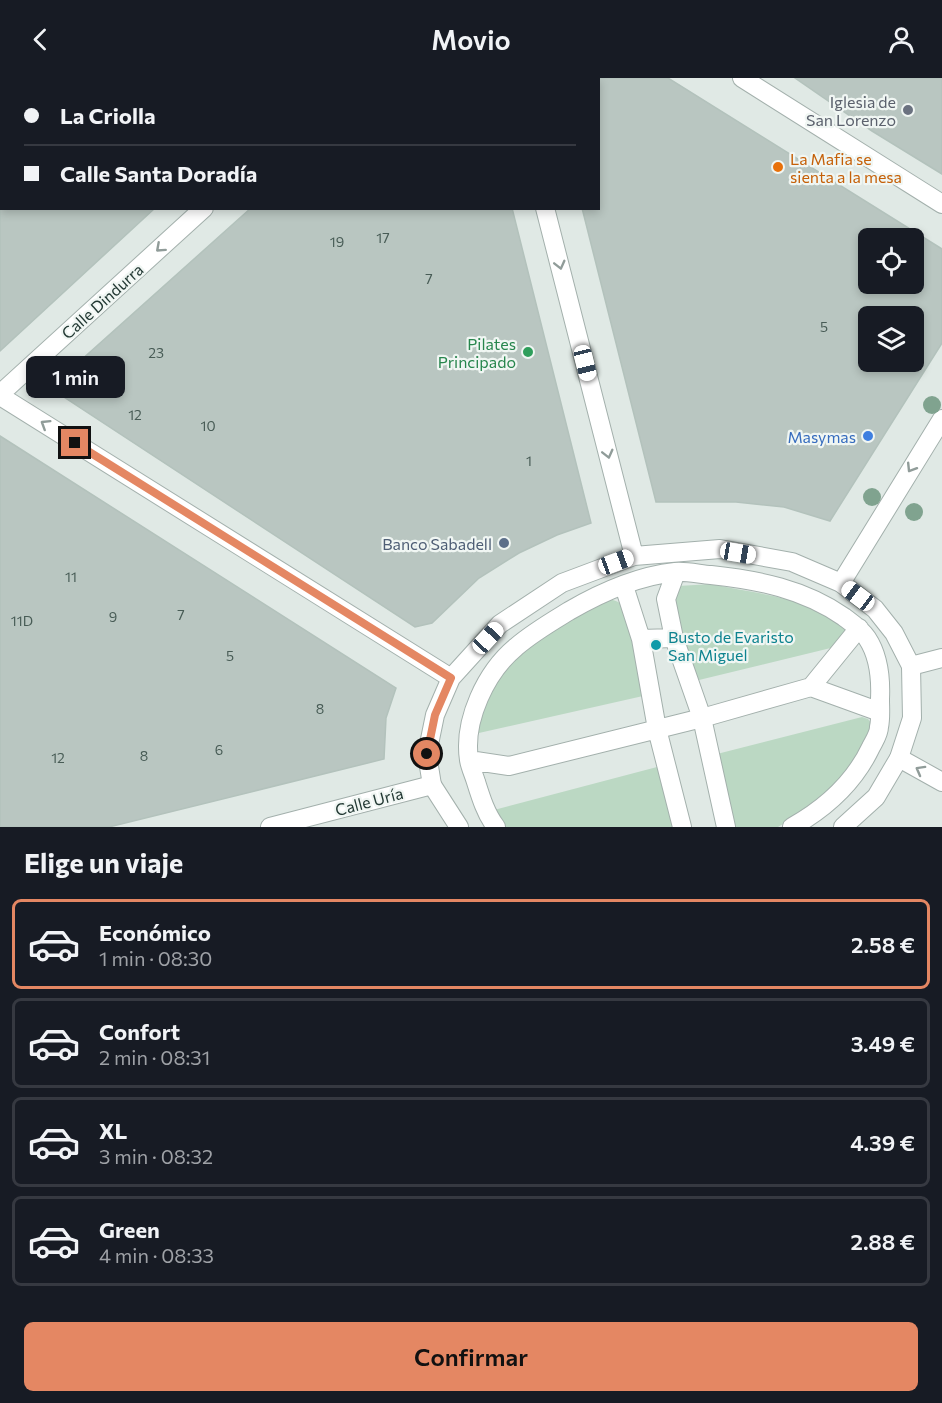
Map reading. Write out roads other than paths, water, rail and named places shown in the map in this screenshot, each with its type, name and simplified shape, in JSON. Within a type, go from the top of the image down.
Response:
[{"type":"street","points":[[742,78],[942,204]]},
{"type":"street","name":"Calle Dindurra","points":[[0,395],[202,210]]},
{"type":"street","points":[[546,210],[634,556]]},
{"type":"street","points":[[0,395],[451,678]]},
{"type":"street","points":[[841,583],[942,419]]},
{"type":"street","points":[[459,827],[432,785],[427,754],[435,715],[451,678],[500,624],[562,583],[634,556],[720,549],[792,562],[841,583],[875,609],[894,633],[911,666],[912,718],[899,758],[876,797],[843,827]]},
{"type":"street","points":[[676,572],[666,599],[674,638],[702,718],[726,827]]},
{"type":"street","points":[[496,827],[488,816],[469,760],[470,724],[484,688],[502,660],[516,646],[547,624],[592,598],[624,586],[676,572],[773,585],[818,601],[859,628],[868,639],[876,656],[881,682],[880,720],[866,757],[845,787],[825,807],[792,827]]},
{"type":"street","points":[[624,586],[641,639],[657,729],[682,827]]},
{"type":"street","points":[[469,760],[509,766],[702,718],[811,687],[859,628]]},
{"type":"street","points":[[641,639],[674,638]]},
{"type":"street","points":[[911,666],[942,658]]},
{"type":"street","points":[[811,687],[880,720]]},
{"type":"street","points":[[899,758],[942,782]]},
{"type":"street","name":"Calle Uría","points":[[270,827],[432,785]]},
{"type":"place","name":"Iglesia de San Lorenzo","points":[[908,110]]},
{"type":"place","name":"La Mafia se sienta a la mesa","points":[[778,167]]},
{"type":"place","name":"Pilates Principado","points":[[528,352]]},
{"type":"place","name":"Masymas","points":[[868,436]]},
{"type":"place","name":"Banco Sabadell","points":[[504,543]]},
{"type":"place","name":"Busto de Evaristo San Miguel","points":[[656,645]]}]
